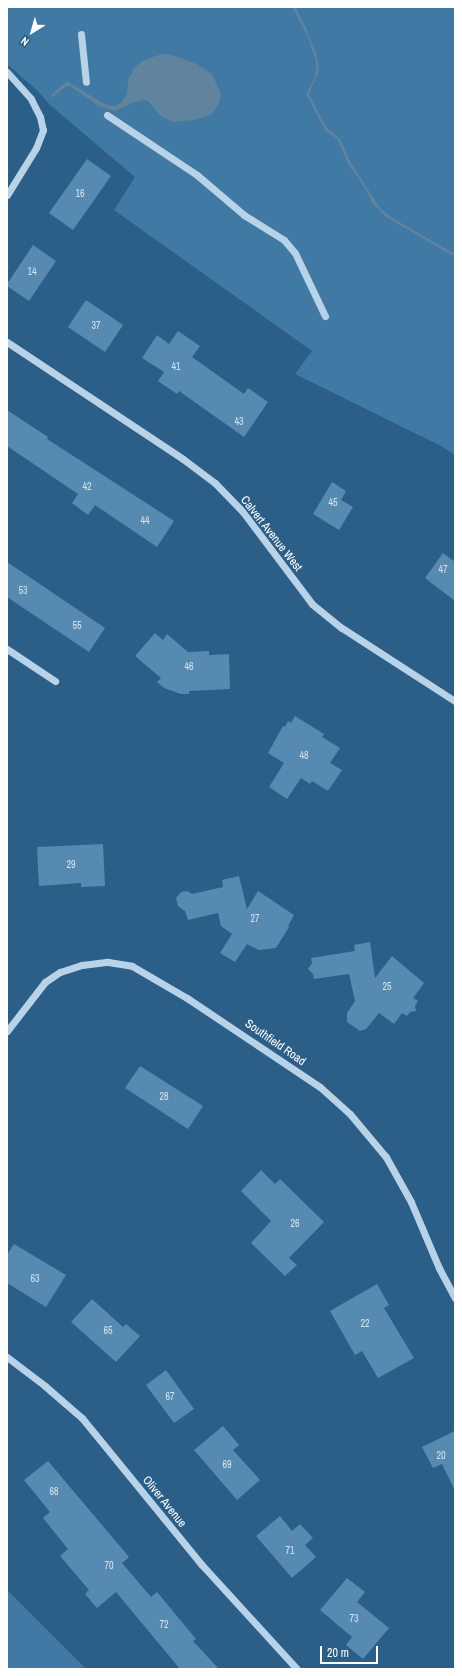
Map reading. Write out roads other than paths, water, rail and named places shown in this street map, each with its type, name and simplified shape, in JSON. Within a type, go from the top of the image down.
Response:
[{"type":"street","points":[[81,34],[86,82]]},
{"type":"street","points":[[7,72],[31,99],[40,117],[43,130],[41,139],[7,195]]},
{"type":"street","points":[[107,115],[197,175],[244,215],[284,240],[295,253],[325,316]]},
{"type":"street","name":"Calvert Avenue West","points":[[7,342],[184,459],[215,483],[243,512],[312,604],[342,628],[455,701]]},
{"type":"street","points":[[7,649],[55,681]]},
{"type":"street","name":"Southfield Road","points":[[7,1031],[45,982],[60,972],[82,965],[108,962],[132,966],[187,998],[320,1087],[350,1114],[386,1157],[412,1202],[439,1268],[455,1298]]},
{"type":"street","name":"Oliver Avenue","points":[[7,1357],[45,1386],[82,1418],[202,1565],[297,1669]]}]
